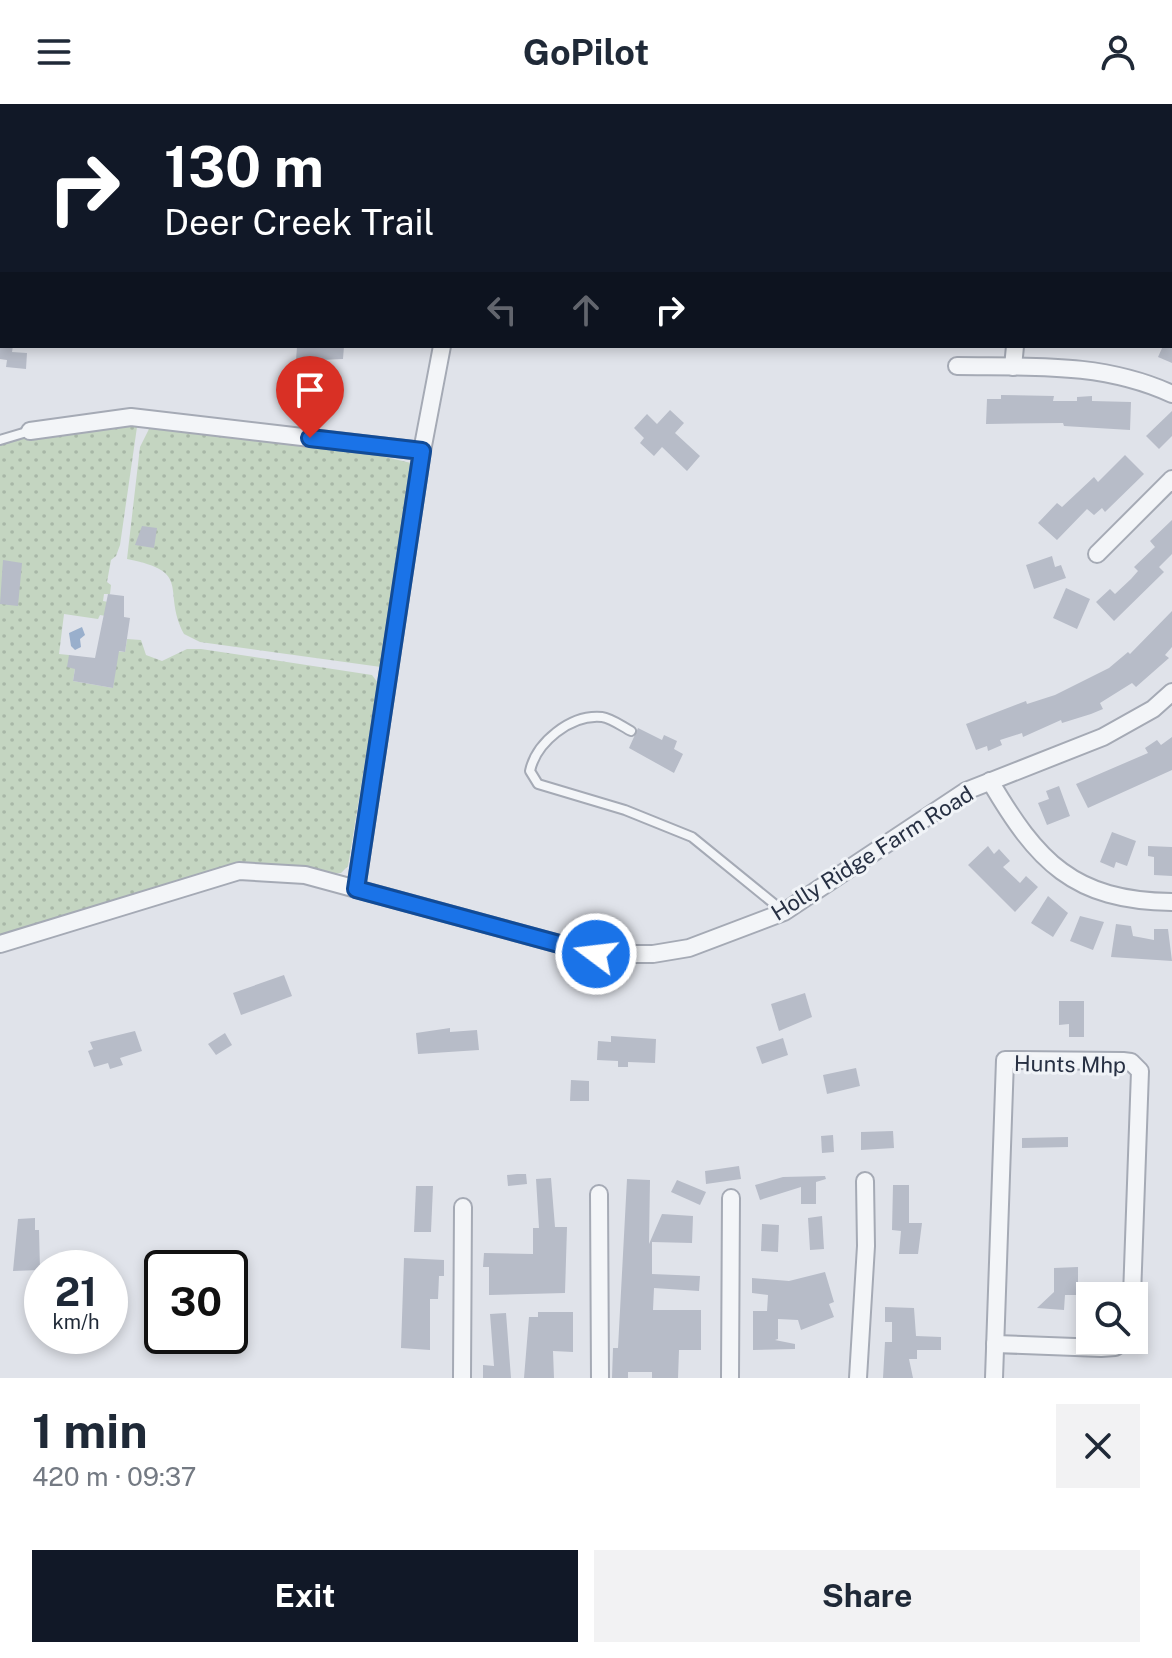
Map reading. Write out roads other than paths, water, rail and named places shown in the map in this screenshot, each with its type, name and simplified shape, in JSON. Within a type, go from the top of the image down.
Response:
[{"type":"street","points":[[356,889],[422,451],[442,348]]},
{"type":"street","points":[[1013,367],[1015,348]]},
{"type":"street","points":[[957,366],[1094,369],[1148,383],[1172,394]]},
{"type":"street","points":[[30,431],[131,417],[422,451]]},
{"type":"street","points":[[1097,554],[1172,479]]},
{"type":"street","name":"Holly Ridge Farm Road","points":[[0,944],[239,871],[305,875],[596,954],[653,954],[689,948],[784,912],[966,791],[1125,726],[1172,692]]},
{"type":"street","points":[[990,781],[1021,833],[1042,857],[1068,876],[1094,890],[1119,897],[1172,902]]},
{"type":"street","name":"Hunts Mhp","points":[[994,1378],[1005,1060],[1123,1061],[1131,1062],[1140,1071],[1132,1282]]},
{"type":"street","points":[[858,1378],[866,1246],[865,1181]]},
{"type":"street","points":[[599,1194],[600,1378]]},
{"type":"street","points":[[730,1378],[731,1198]]},
{"type":"street","points":[[462,1378],[463,1207]]},
{"type":"street","points":[[995,1344],[1076,1347]]},
{"type":"lane","points":[[0,440],[30,431]]},
{"type":"lane","points":[[631,731],[601,717],[575,723],[543,742],[533,756],[530,771],[538,784],[625,810],[692,837],[784,912]]},
{"type":"water","points":[[82,627],[85,635],[80,639],[81,647],[75,650],[71,646],[69,633]]}]
